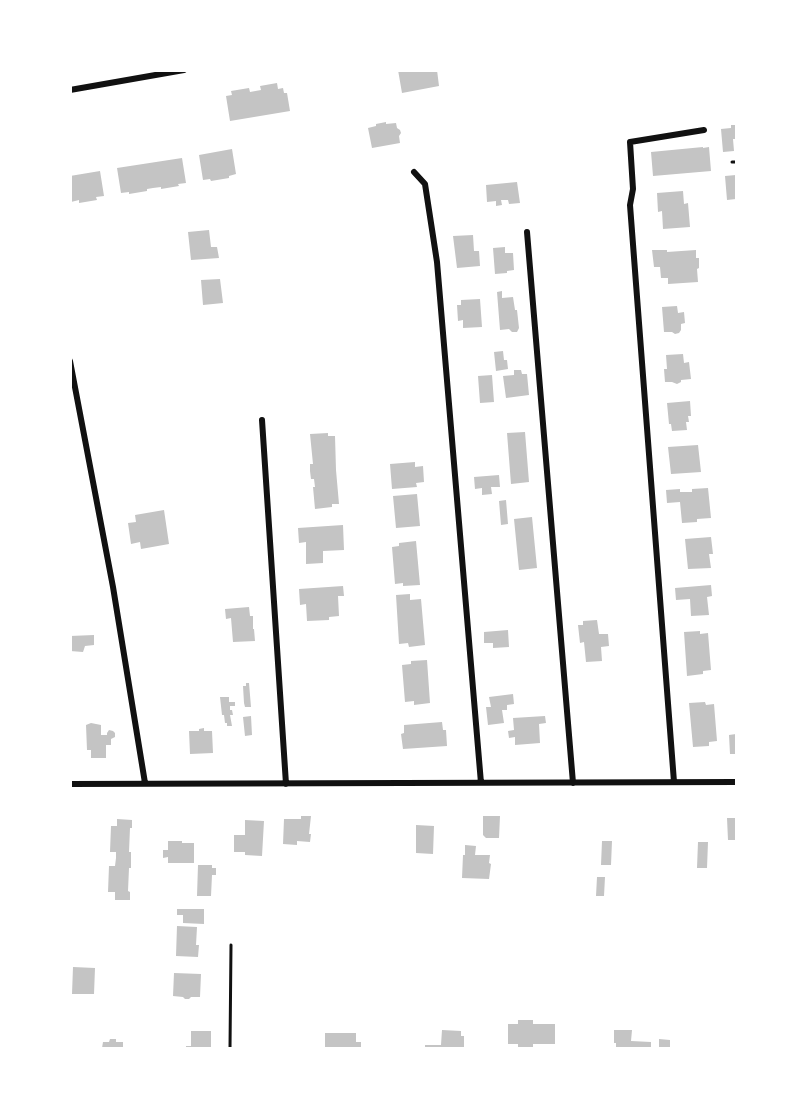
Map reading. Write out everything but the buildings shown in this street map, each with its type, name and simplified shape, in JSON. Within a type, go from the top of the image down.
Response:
[{"type":"street","points":[[70,90],[184,70]]},
{"type":"street","points":[[674,782],[630,205],[633,189],[630,142],[704,130]]},
{"type":"street","points":[[414,172],[425,184],[437,262],[481,783]]},
{"type":"street","points":[[527,232],[573,783]]},
{"type":"street","points":[[70,361],[113,587],[145,783]]},
{"type":"street","points":[[262,420],[286,784]]},
{"type":"street","points":[[70,784],[736,782]]},
{"type":"lane","points":[[230,1048],[231,945]]}]
